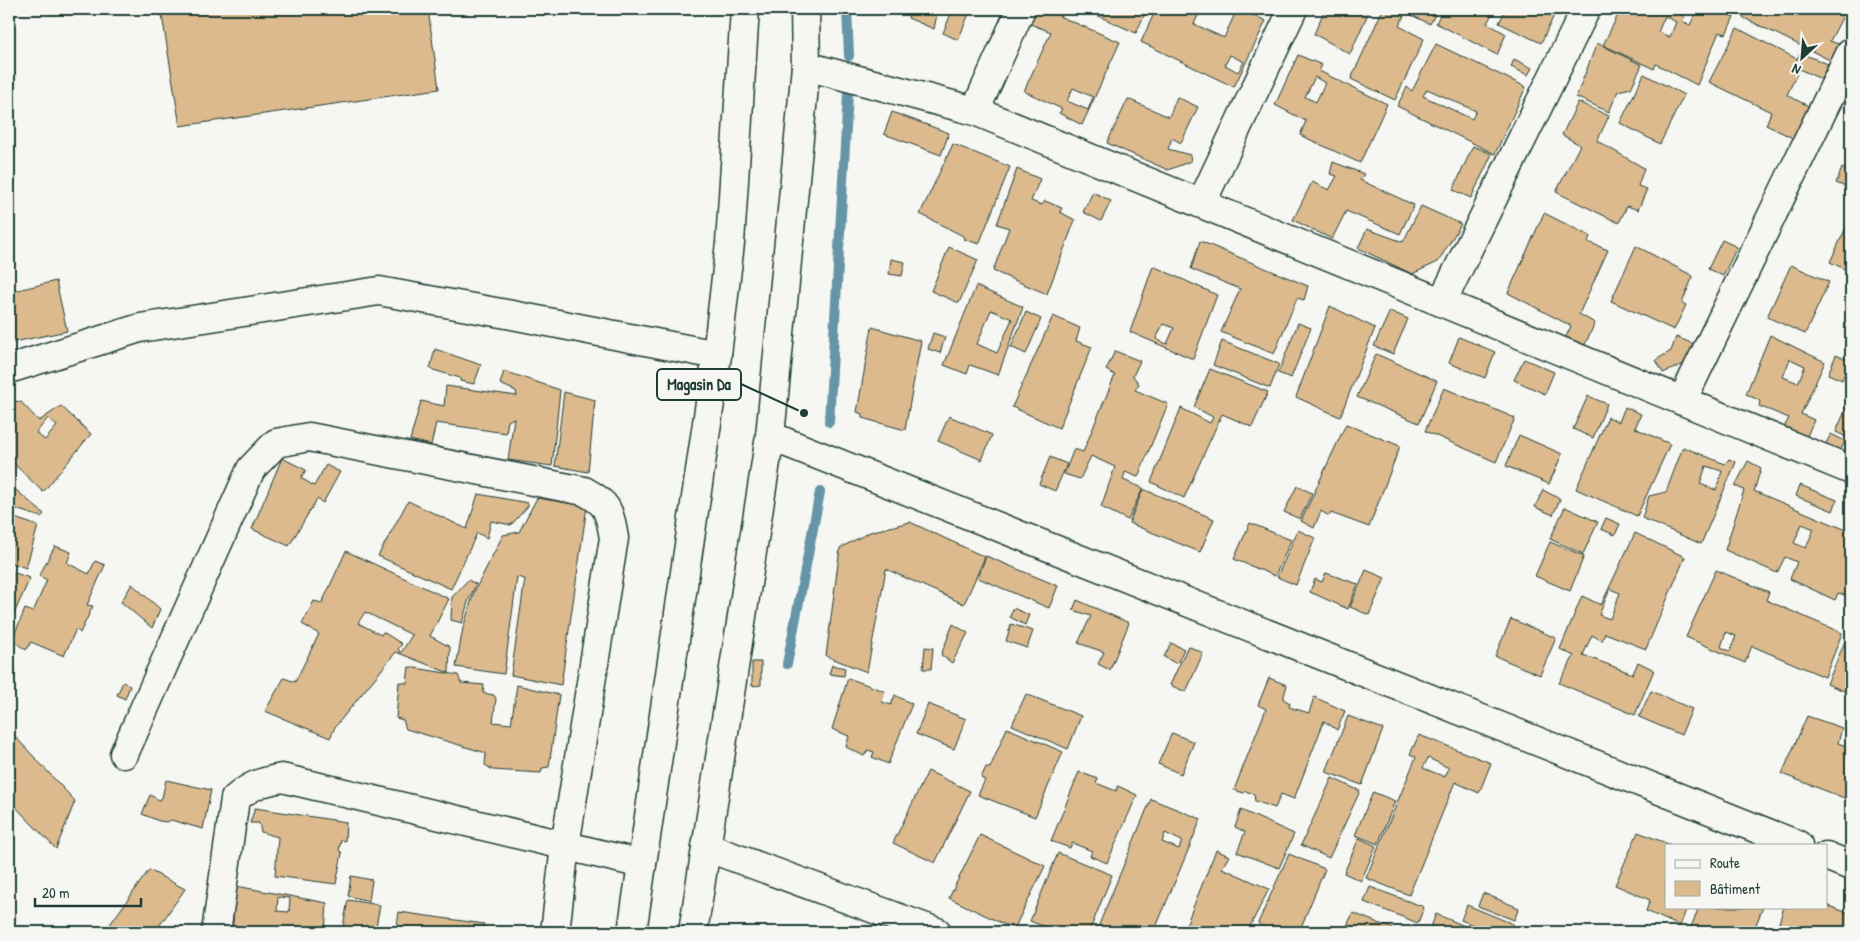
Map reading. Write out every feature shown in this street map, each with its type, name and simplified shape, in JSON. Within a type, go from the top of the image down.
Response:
[{"type":"main road","points":[[632,932],[717,355],[730,243],[745,9]]},
{"type":"main road","points":[[693,932],[770,436],[806,66],[805,9]]},
{"type":"main road","points":[[975,111],[1021,9]]},
{"type":"main road","points":[[1201,204],[1293,9]]},
{"type":"main road","points":[[1442,302],[1586,9]]},
{"type":"main road","points":[[1682,401],[1851,52]]},
{"type":"main road","points":[[806,66],[975,111],[1851,470]]},
{"type":"main road","points":[[9,369],[140,328],[379,291],[717,355]]},
{"type":"main road","points":[[770,436],[1795,844]]},
{"type":"main road","points":[[124,754],[251,469],[276,443],[309,437],[584,491],[601,500],[609,513],[614,538],[565,846],[555,932]]},
{"type":"main road","points":[[216,932],[235,799],[247,788],[263,781],[282,778],[642,864]]},
{"type":"main road","points":[[706,847],[937,932]]},
{"type":"main road","points":[[1828,857],[1851,866]]},
{"type":"building","points":[[161,9],[428,9],[439,89],[180,126]]},
{"type":"building","points":[[910,9],[938,9],[934,29],[908,18]]},
{"type":"building","points":[[953,9],[971,9],[958,40],[943,33]]},
{"type":"building","points":[[1032,9],[1058,9],[1061,10],[1059,16],[1120,42],[1082,125],[1059,113],[1062,109],[1024,91],[1051,32],[1025,22]],"holes":[[[1073,88],[1093,97],[1088,110],[1067,101]]]},
{"type":"building","points":[[1083,9],[1147,9],[1136,33]]},
{"type":"building","points":[[1156,9],[1201,9],[1194,24],[1224,38],[1237,9],[1241,9],[1266,21],[1234,87],[1141,42]],"holes":[[[1230,55],[1244,62],[1238,72],[1225,65]]]},
{"type":"building","points":[[1251,9],[1265,9],[1263,15]]},
{"type":"building","points":[[1325,9],[1370,9],[1350,54],[1314,34]]},
{"type":"building","points":[[1383,9],[1391,9],[1404,16],[1399,26],[1424,39],[1395,100],[1351,79]]},
{"type":"building","points":[[1399,9],[1438,9],[1430,24]]},
{"type":"building","points":[[1443,9],[1495,9],[1487,23],[1506,34],[1497,55],[1436,23]]},
{"type":"building","points":[[1506,9],[1557,9],[1541,43],[1499,23]]},
{"type":"building","points":[[1621,9],[1664,9],[1684,16],[1683,22],[1690,25],[1698,9],[1715,9],[1734,17],[1726,34],[1719,32],[1697,85],[1656,64],[1654,69],[1603,45]],"holes":[[[1665,16],[1676,22],[1670,37],[1658,32]]]},
{"type":"building","points":[[1746,9],[1851,9],[1851,13],[1846,10],[1830,41],[1841,45],[1832,61],[1742,17]]},
{"type":"building","points":[[1737,28],[1797,59],[1800,53],[1828,64],[1821,79],[1799,69],[1787,95],[1812,108],[1797,140],[1766,125],[1771,112],[1709,82]]},
{"type":"building","points":[[1597,43],[1642,65],[1631,88],[1618,91],[1609,112],[1576,97]]},
{"type":"building","points":[[1436,44],[1526,87],[1495,154],[1397,106],[1407,87],[1412,91]],"holes":[[[1427,89],[1476,111],[1472,119],[1423,96]]]},
{"type":"building","points":[[1298,55],[1322,65],[1319,71],[1387,104],[1360,163],[1300,135],[1306,121],[1275,105]],"holes":[[[1315,77],[1325,83],[1316,102],[1305,97]]]},
{"type":"building","points":[[1514,59],[1532,68],[1528,75],[1511,67]]},
{"type":"building","points":[[1644,74],[1684,95],[1660,144],[1620,123]]},
{"type":"building","points":[[1177,97],[1198,107],[1181,143],[1172,138],[1168,149],[1190,155],[1191,161],[1168,170],[1107,143],[1128,99],[1169,117]]},
{"type":"building","points":[[1578,102],[1609,116],[1597,141],[1644,168],[1638,186],[1647,189],[1638,210],[1627,206],[1619,223],[1556,192],[1580,145],[1562,135]]},
{"type":"building","points":[[892,112],[949,133],[941,155],[884,134]]},
{"type":"building","points":[[953,144],[1010,167],[979,244],[964,239],[965,237],[920,214]]},
{"type":"building","points":[[1473,146],[1492,154],[1471,198],[1453,190]]},
{"type":"building","points":[[1333,162],[1364,174],[1360,180],[1414,205],[1400,234],[1346,211],[1332,239],[1293,220],[1312,182],[1329,190],[1337,176],[1330,174]]},
{"type":"building","points":[[1842,168],[1851,172],[1851,189],[1836,183]]},
{"type":"building","points":[[1017,169],[1040,179],[1031,201],[1042,205],[1045,201],[1062,208],[1060,212],[1075,220],[1047,294],[993,271],[1009,228],[997,224]]},
{"type":"building","points":[[1093,192],[1111,201],[1101,221],[1083,212]]},
{"type":"building","points":[[1421,206],[1461,224],[1438,262],[1412,274],[1358,248],[1367,229],[1403,242]]},
{"type":"building","points":[[1544,213],[1590,236],[1588,242],[1608,250],[1579,314],[1595,323],[1579,357],[1561,347],[1571,326],[1508,293]]},
{"type":"building","points":[[1851,217],[1851,272],[1830,262]]},
{"type":"building","points":[[1722,240],[1737,247],[1723,276],[1708,269]]},
{"type":"building","points":[[1200,241],[1308,286],[1304,300],[1297,298],[1274,354],[1221,332],[1240,289],[1191,269]]},
{"type":"building","points":[[1636,246],[1693,276],[1682,303],[1686,305],[1674,330],[1611,301]]},
{"type":"building","points":[[949,247],[978,260],[959,303],[931,291]]},
{"type":"building","points":[[891,259],[905,262],[902,276],[889,274]]},
{"type":"building","points":[[1791,265],[1829,282],[1805,334],[1767,317]]},
{"type":"building","points":[[1153,266],[1217,295],[1193,359],[1130,332]],"holes":[[[1163,324],[1174,328],[1167,344],[1156,339]]]},
{"type":"building","points":[[56,281],[67,331],[9,343],[9,292]]},
{"type":"building","points":[[976,286],[1023,307],[998,375],[970,365],[967,374],[944,365]],"holes":[[[991,310],[1012,319],[997,353],[977,344]]]},
{"type":"building","points":[[1330,306],[1375,328],[1340,417],[1296,397]]},
{"type":"building","points":[[1390,311],[1408,319],[1393,354],[1374,346]]},
{"type":"building","points":[[1026,312],[1041,319],[1026,354],[1011,347]]},
{"type":"building","points":[[1053,316],[1080,328],[1076,341],[1092,347],[1059,428],[1012,407]]},
{"type":"building","points":[[1298,323],[1311,328],[1291,378],[1278,373]]},
{"type":"building","points":[[872,327],[921,341],[905,430],[862,418],[862,414],[857,412]]},
{"type":"building","points":[[933,333],[945,337],[940,353],[928,349]]},
{"type":"building","points":[[1770,335],[1825,362],[1801,414],[1814,420],[1804,443],[1782,431],[1789,418],[1759,406],[1760,401],[1746,394]],"holes":[[[1790,359],[1805,366],[1798,383],[1783,377]]]},
{"type":"building","points":[[1459,337],[1495,352],[1485,378],[1449,363]]},
{"type":"building","points":[[1676,337],[1694,344],[1684,364],[1663,373],[1656,360],[1671,351]]},
{"type":"building","points":[[1222,341],[1279,364],[1270,388],[1213,365]]},
{"type":"building","points":[[435,349],[481,365],[474,384],[460,381],[460,378],[430,369]]},
{"type":"building","points":[[1115,351],[1140,361],[1133,376],[1139,384],[1135,390],[1168,404],[1138,477],[1125,472],[1123,480],[1143,488],[1128,520],[1101,507],[1115,467],[1091,456],[1080,479],[1064,474],[1074,449],[1083,452],[1115,375],[1106,370]]},
{"type":"building","points":[[1376,354],[1437,381],[1419,423],[1357,397]]},
{"type":"building","points":[[1836,355],[1850,361],[1842,380],[1828,374]]},
{"type":"building","points":[[1524,359],[1554,372],[1545,394],[1514,380]]},
{"type":"building","points":[[1210,369],[1268,392],[1252,427],[1222,414],[1184,498],[1151,482],[1181,408],[1210,423],[1213,417],[1194,407]]},
{"type":"building","points":[[504,371],[560,390],[552,466],[508,460],[514,418],[508,421],[506,433],[436,423],[431,445],[410,440],[421,401],[444,406],[446,386],[517,396],[516,391],[500,384]]},
{"type":"building","points":[[1444,388],[1515,418],[1496,462],[1425,431]]},
{"type":"building","points":[[564,392],[595,400],[588,472],[555,466]]},
{"type":"building","points":[[1588,396],[1607,404],[1593,438],[1573,429]]},
{"type":"building","points":[[1851,397],[1851,439],[1836,432]]},
{"type":"building","points":[[14,401],[21,402],[39,421],[61,406],[91,434],[43,492],[9,459],[9,408]],"holes":[[[48,418],[57,426],[45,440],[36,433]]]},
{"type":"building","points":[[1625,407],[1641,414],[1635,428],[1670,444],[1637,516],[1576,489],[1608,417],[1619,422]]},
{"type":"building","points":[[949,416],[992,435],[982,460],[938,441]]},
{"type":"building","points":[[1346,424],[1400,446],[1369,527],[1331,513],[1329,516],[1321,511],[1314,528],[1301,521]]},
{"type":"building","points":[[1831,434],[1845,441],[1840,452],[1825,445]]},
{"type":"building","points":[[1519,435],[1562,454],[1549,484],[1506,466]]},
{"type":"building","points":[[1683,447],[1725,464],[1729,459],[1736,462],[1701,544],[1642,518],[1649,496],[1666,492]],"holes":[[[1706,466],[1722,471],[1716,490],[1700,484]]]},
{"type":"building","points":[[1050,457],[1067,464],[1055,491],[1039,484]]},
{"type":"building","points":[[282,458],[306,470],[301,478],[314,486],[326,465],[340,472],[323,503],[317,499],[289,546],[252,529]]},
{"type":"building","points":[[1748,461],[1761,468],[1754,491],[1851,532],[1851,588],[1848,596],[1838,593],[1835,600],[1790,579],[1797,562],[1785,557],[1777,573],[1725,550],[1744,490],[1735,486]],"holes":[[[1802,524],[1814,529],[1806,548],[1794,543]]]},
{"type":"building","points":[[9,484],[44,514],[41,517],[9,507]]},
{"type":"building","points":[[1800,485],[1837,500],[1833,511],[1796,496]]},
{"type":"building","points":[[1297,486],[1312,493],[1300,519],[1284,512]]},
{"type":"building","points":[[1143,489],[1214,519],[1200,552],[1129,523]]},
{"type":"building","points":[[1543,490],[1560,499],[1553,515],[1535,507]]},
{"type":"building","points":[[478,494],[528,503],[528,506],[511,525],[491,521],[487,538],[477,533],[451,589],[378,556],[408,501],[467,529]]},
{"type":"building","points":[[537,498],[587,506],[561,685],[511,675],[525,579],[517,577],[504,674],[456,667],[463,628],[474,592],[503,535],[519,532]]},
{"type":"building","points":[[1565,507],[1598,522],[1583,554],[1550,539]]},
{"type":"building","points":[[9,516],[38,526],[26,568],[9,562]]},
{"type":"building","points":[[1606,518],[1620,524],[1615,535],[1601,529]]},
{"type":"building","points":[[910,522],[985,557],[964,604],[886,569],[867,672],[826,656],[840,548],[870,532]]},
{"type":"building","points":[[1250,523],[1291,540],[1275,576],[1234,559]]},
{"type":"building","points":[[1298,530],[1315,538],[1296,585],[1277,577]]},
{"type":"building","points":[[1635,533],[1685,557],[1646,649],[1605,633],[1602,641],[1592,635],[1583,655],[1633,674],[1638,662],[1654,670],[1635,715],[1559,683],[1574,656],[1560,649],[1582,596],[1601,605]],"holes":[[[1610,589],[1620,593],[1610,619],[1599,615]]]},
{"type":"building","points":[[1550,542],[1584,556],[1570,591],[1535,576]]},
{"type":"building","points":[[55,546],[71,552],[67,563],[89,574],[95,561],[105,565],[87,605],[93,606],[80,633],[76,629],[64,656],[31,642],[26,650],[12,640],[25,609],[33,612],[47,580],[39,576]]},
{"type":"building","points":[[346,551],[449,599],[430,636],[450,647],[449,673],[396,652],[335,727],[330,738],[265,711],[284,678],[295,682],[319,634],[302,624],[314,601],[322,603]],"holes":[[[365,612],[412,635],[401,653],[398,649],[402,644],[383,632],[381,635],[358,623]]]},
{"type":"building","points":[[986,556],[1058,586],[1049,608],[978,578]]},
{"type":"building","points":[[1366,570],[1385,578],[1369,615],[1350,607]]},
{"type":"building","points":[[1716,570],[1769,592],[1766,600],[1842,633],[1825,677],[1752,646],[1745,663],[1686,637]],"holes":[[[1726,632],[1736,636],[1730,651],[1721,647]]]},
{"type":"building","points":[[9,571],[30,578],[9,625]]},
{"type":"building","points":[[1326,573],[1358,584],[1348,609],[1310,592],[1315,579],[1322,582]]},
{"type":"building","points":[[468,580],[476,584],[462,623],[451,620],[452,597]]},
{"type":"building","points":[[132,584],[160,609],[152,628],[121,602]]},
{"type":"building","points":[[1077,600],[1129,623],[1110,670],[1098,664],[1104,652],[1078,643],[1091,616],[1073,610]]},
{"type":"building","points":[[1013,608],[1029,615],[1025,625],[1010,617]]},
{"type":"building","points":[[1511,619],[1556,638],[1540,675],[1495,656]]},
{"type":"building","points":[[953,624],[968,633],[952,663],[941,655]]},
{"type":"building","points":[[1011,624],[1033,631],[1027,648],[1006,641]]},
{"type":"building","points":[[1851,627],[1851,694],[1827,684]]},
{"type":"building","points":[[1171,643],[1184,649],[1177,664],[1164,657]]},
{"type":"building","points":[[1188,646],[1203,653],[1186,692],[1170,685]]},
{"type":"building","points":[[925,647],[933,648],[931,669],[923,669]]},
{"type":"building","points":[[752,662],[761,662],[761,685],[752,686]]},
{"type":"building","points":[[832,665],[845,668],[844,676],[829,674]]},
{"type":"building","points":[[409,667],[458,675],[461,683],[484,685],[483,693],[494,695],[496,699],[493,722],[511,724],[517,685],[559,695],[549,767],[542,768],[541,773],[493,770],[485,765],[486,753],[406,729],[403,720],[396,718],[399,682],[407,683]]},
{"type":"building","points":[[848,678],[884,691],[882,702],[891,705],[895,695],[912,704],[888,764],[872,757],[874,752],[868,750],[864,756],[846,747],[849,736],[832,729]]},
{"type":"building","points":[[1269,678],[1287,685],[1283,699],[1290,703],[1289,707],[1309,713],[1314,697],[1345,711],[1337,730],[1324,721],[1294,799],[1281,794],[1275,808],[1255,801],[1254,794],[1234,790],[1266,709],[1258,705]]},
{"type":"building","points":[[123,682],[130,686],[125,699],[117,695]]},
{"type":"building","points":[[1651,691],[1692,709],[1681,735],[1639,717]]},
{"type":"building","points":[[1026,694],[1081,716],[1068,749],[1012,725]]},
{"type":"building","points":[[928,704],[966,719],[954,749],[916,734]]},
{"type":"building","points":[[1348,716],[1383,729],[1362,785],[1326,772]]},
{"type":"building","points":[[1807,716],[1842,728],[1838,743],[1851,748],[1851,789],[1847,799],[1782,774]]},
{"type":"building","points":[[1007,728],[1063,752],[1035,817],[978,795],[985,780],[981,778],[986,767],[990,768]]},
{"type":"building","points":[[9,730],[75,801],[56,849],[9,800]]},
{"type":"building","points":[[1172,733],[1194,742],[1181,774],[1158,764]]},
{"type":"building","points":[[1419,735],[1491,763],[1479,793],[1455,782],[1409,895],[1366,878],[1416,757],[1410,754]],"holes":[[[1428,758],[1449,768],[1445,777],[1423,768]]]},
{"type":"building","points":[[928,771],[970,791],[935,863],[893,843]]},
{"type":"building","points":[[1079,772],[1098,779],[1096,783],[1116,791],[1118,786],[1137,795],[1107,863],[1090,856],[1092,851],[1072,843],[1070,848],[1051,841]]},
{"type":"building","points":[[1332,778],[1360,791],[1329,858],[1301,845]]},
{"type":"building","points":[[166,780],[211,790],[203,829],[171,820],[167,822],[159,821],[142,814],[150,795],[159,800],[162,798]]},
{"type":"building","points":[[1373,792],[1395,801],[1378,844],[1355,835]]},
{"type":"building","points":[[1151,799],[1201,819],[1154,932],[1096,932]],"holes":[[[1165,833],[1182,841],[1179,849],[1162,842]]]},
{"type":"building","points":[[255,808],[346,822],[345,841],[341,840],[339,850],[342,853],[336,884],[275,876],[278,837],[261,832],[259,823],[250,823]]},
{"type":"building","points":[[1241,810],[1294,834],[1279,868],[1237,852],[1245,832],[1235,827]]},
{"type":"building","points":[[1638,832],[1668,844],[1665,844],[1665,908],[1687,908],[1680,926],[1646,911],[1650,900],[1615,885]]},
{"type":"building","points":[[980,835],[1045,866],[1014,929],[949,898]]},
{"type":"building","points":[[1359,838],[1376,846],[1361,881],[1344,873]]},
{"type":"building","points":[[1216,850],[1229,856],[1222,868],[1269,889],[1247,932],[1175,932],[1177,927],[1184,930]]},
{"type":"building","points":[[1058,853],[1112,875],[1089,932],[1058,932],[1030,921]]},
{"type":"building","points":[[1289,854],[1325,869],[1299,932],[1264,932],[1265,929],[1258,923]]},
{"type":"building","points":[[149,870],[185,889],[155,932],[98,932],[101,928],[106,930]]},
{"type":"building","points":[[351,876],[372,880],[369,901],[348,896]]},
{"type":"building","points":[[236,886],[327,903],[325,932],[232,932]],"holes":[[[278,897],[290,898],[289,912],[277,911]]]},
{"type":"building","points":[[1370,887],[1424,907],[1418,923],[1364,902]]},
{"type":"building","points":[[1483,893],[1519,908],[1514,920],[1478,906]]},
{"type":"building","points":[[348,900],[380,905],[375,932],[342,932]]},
{"type":"building","points":[[1467,905],[1513,924],[1510,932],[1490,932],[1461,920]]},
{"type":"building","points":[[1828,906],[1851,914],[1851,932],[1776,932],[1784,908],[1828,908]]},
{"type":"building","points":[[1699,908],[1763,908],[1753,932],[1689,932]]},
{"type":"building","points":[[399,912],[484,924],[483,932],[396,932]]},
{"type":"building","points":[[1353,913],[1401,932],[1344,932]]},
{"type":"building","points":[[1436,914],[1479,932],[1429,932]]},
{"type":"building","points":[[1517,926],[1534,932],[1514,932]]},
{"type":"waterway","points":[[847,9],[849,56]]},
{"type":"waterway","points":[[829,422],[848,94]]},
{"type":"waterway","points":[[787,664],[820,492]]},
{"type":"place","name":"Magasin Da","points":[[804,413]]}]
